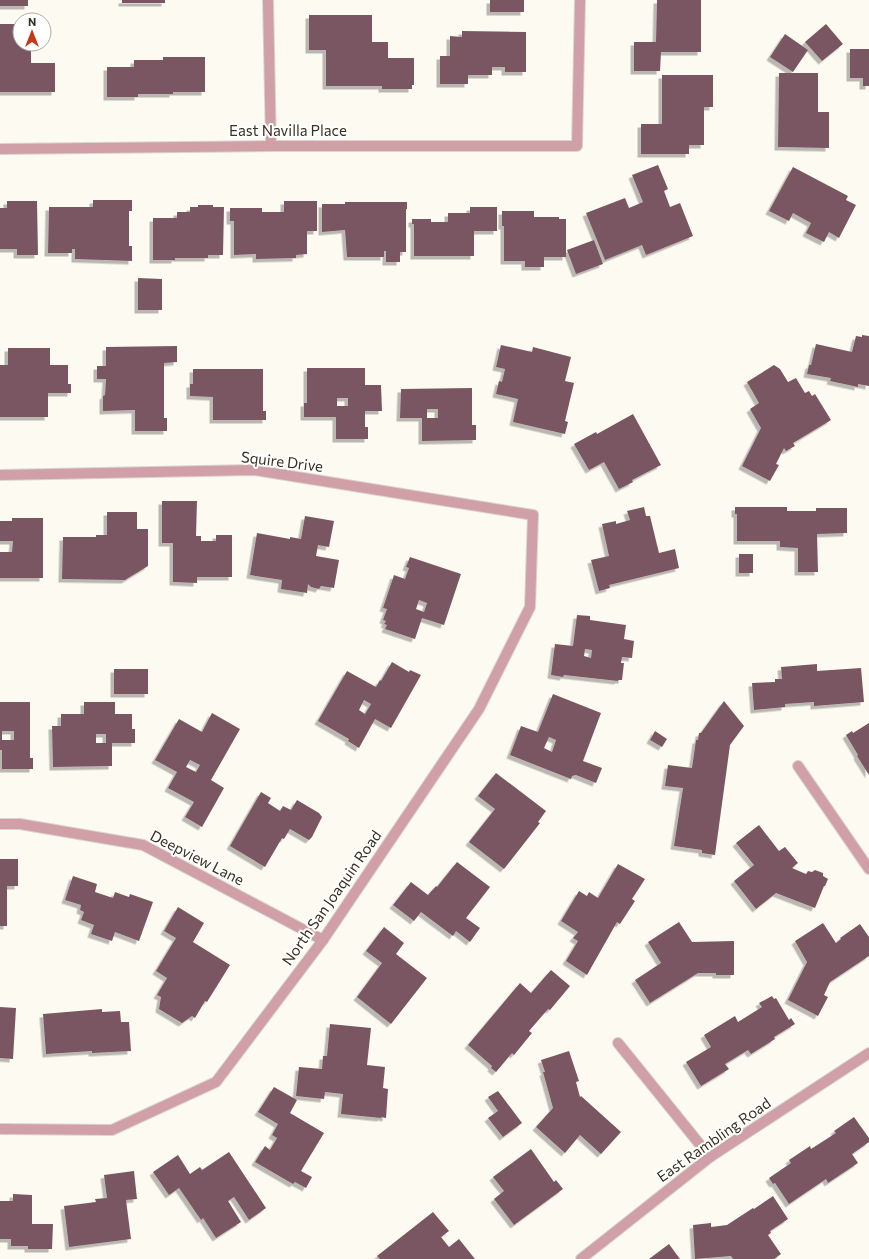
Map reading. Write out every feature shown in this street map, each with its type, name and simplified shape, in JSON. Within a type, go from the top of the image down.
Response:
[{"type":"street","points":[[268,0],[270,146]]},
{"type":"street","name":"East Navilla Place","points":[[0,149],[270,146],[577,146],[580,0]]},
{"type":"street","name":"Squire Drive","points":[[0,475],[254,470],[533,515]]},
{"type":"street","name":"North San Joaquin Road","points":[[0,1130],[112,1130],[216,1082],[323,940],[479,709],[530,607],[533,515]]},
{"type":"street","points":[[798,766],[869,868]]},
{"type":"street","name":"Deepview Lane","points":[[0,824],[20,824],[143,845],[323,940]]},
{"type":"street","points":[[618,1043],[710,1157]]},
{"type":"street","name":"East Rambling Road","points":[[581,1259],[710,1157],[869,1053]]},
{"type":"building","points":[[0,0],[28,0],[28,6],[0,6]]},
{"type":"building","points":[[122,0],[165,0],[165,3],[122,3]]},
{"type":"building","points":[[490,0],[524,0],[524,12],[490,12]]},
{"type":"building","points":[[657,0],[701,0],[701,52],[661,52],[660,71],[634,71],[634,42],[656,42]]},
{"type":"building","points":[[309,15],[372,15],[372,42],[388,42],[388,58],[414,58],[414,85],[412,85],[412,89],[382,89],[382,86],[326,86],[326,50],[309,50]]},
{"type":"building","points":[[0,24],[12,24],[12,52],[31,52],[31,63],[55,63],[55,92],[0,92]]},
{"type":"building","points":[[826,24],[843,44],[822,61],[805,42]]},
{"type":"building","points":[[462,31],[526,32],[526,72],[505,72],[505,67],[492,67],[492,75],[468,75],[468,84],[440,84],[440,56],[450,56],[450,36],[462,37]]},
{"type":"building","points":[[785,34],[808,50],[793,72],[770,57]]},
{"type":"building","points":[[850,49],[869,49],[869,86],[863,86],[863,78],[850,78]]},
{"type":"building","points":[[163,57],[205,57],[205,92],[173,92],[173,94],[138,94],[138,97],[107,97],[107,67],[134,67],[134,60],[163,60]]},
{"type":"building","points":[[779,73],[818,73],[818,112],[829,112],[829,148],[778,147]]},
{"type":"building","points":[[662,75],[713,75],[713,107],[704,107],[704,145],[689,145],[689,154],[641,154],[641,124],[662,124]]},
{"type":"building","points":[[658,165],[668,189],[664,191],[670,207],[680,203],[693,236],[646,255],[642,245],[605,260],[586,213],[625,198],[629,208],[643,202],[632,175]]},
{"type":"building","points":[[793,167],[848,196],[846,200],[856,205],[839,238],[829,232],[824,242],[806,233],[811,223],[793,213],[789,221],[769,211]]},
{"type":"building","points":[[93,200],[132,200],[132,211],[129,211],[129,246],[132,246],[132,261],[75,259],[75,249],[72,249],[72,253],[48,253],[49,207],[93,207]]},
{"type":"building","points":[[7,201],[37,201],[38,255],[17,255],[17,249],[0,249],[0,208],[7,208]]},
{"type":"building","points":[[284,201],[317,201],[317,231],[307,231],[307,254],[296,255],[296,258],[256,259],[256,254],[234,255],[234,221],[230,221],[230,208],[262,208],[262,212],[284,212]]},
{"type":"building","points":[[345,202],[407,202],[406,252],[400,252],[400,262],[386,262],[386,251],[384,251],[384,257],[347,257],[345,230],[322,232],[322,204],[345,204]]},
{"type":"building","points":[[198,205],[224,207],[223,255],[208,255],[208,258],[153,260],[153,218],[177,218],[177,212],[190,212],[190,207],[198,207]]},
{"type":"building","points":[[470,207],[497,207],[497,231],[474,231],[474,256],[414,256],[414,224],[412,224],[412,219],[431,219],[431,222],[448,222],[448,213],[470,213]]},
{"type":"building","points":[[502,211],[534,211],[534,217],[559,217],[559,219],[566,219],[566,257],[544,257],[544,267],[525,267],[525,261],[504,261],[504,226],[502,226]]},
{"type":"building","points":[[594,240],[603,264],[576,274],[567,250]]},
{"type":"building","points":[[138,278],[162,279],[162,310],[138,310]]},
{"type":"building","points":[[862,335],[869,336],[869,386],[858,384],[858,387],[830,381],[831,378],[807,374],[809,365],[811,365],[816,344],[852,352],[856,336],[862,337]]},
{"type":"building","points":[[501,345],[532,352],[533,347],[571,357],[565,381],[574,383],[565,421],[568,422],[565,434],[513,422],[518,399],[496,394],[499,381],[502,382],[505,369],[496,367]]},
{"type":"building","points":[[177,346],[177,362],[164,363],[164,418],[167,418],[167,431],[135,431],[135,410],[103,411],[103,396],[105,395],[106,379],[97,379],[97,366],[106,366],[106,347]]},
{"type":"building","points":[[8,348],[50,348],[50,365],[68,365],[68,384],[71,384],[71,393],[48,393],[48,417],[0,417],[0,365],[8,365]]},
{"type":"building","points":[[774,365],[780,369],[788,382],[796,378],[805,393],[809,391],[812,396],[815,394],[831,420],[793,443],[795,446],[786,451],[784,448],[776,464],[779,465],[770,481],[742,466],[761,428],[750,409],[759,403],[747,382]]},
{"type":"building","points":[[307,368],[365,368],[365,385],[381,385],[382,411],[365,411],[365,427],[368,427],[368,439],[336,439],[336,417],[304,417],[304,403],[307,403]],"holes":[[[337,398],[348,398],[348,406],[337,406]]]},
{"type":"building","points":[[193,369],[263,369],[263,411],[266,411],[266,420],[213,420],[213,397],[190,396],[190,384],[193,384]]},
{"type":"building","points":[[472,388],[472,425],[476,425],[476,440],[422,441],[422,418],[400,418],[401,389]],"holes":[[[427,409],[438,409],[438,418],[427,418]]]},
{"type":"building","points":[[633,414],[661,465],[632,480],[633,482],[619,489],[604,462],[589,470],[574,444],[596,432],[597,434]]},
{"type":"building","points":[[162,501],[197,501],[196,536],[201,536],[201,541],[216,541],[216,535],[232,535],[232,577],[197,577],[197,583],[173,582],[173,543],[162,543]]},
{"type":"building","points":[[644,507],[646,516],[650,516],[659,553],[675,549],[679,568],[609,585],[610,588],[599,591],[591,560],[609,556],[602,524],[616,521],[616,524],[630,520],[627,511]]},
{"type":"building","points":[[735,507],[787,507],[787,511],[816,511],[816,508],[847,508],[847,533],[817,534],[818,572],[798,572],[798,548],[780,547],[780,541],[737,541],[737,514],[735,514]]},
{"type":"building","points":[[107,512],[137,512],[137,529],[148,529],[148,566],[125,580],[62,579],[63,537],[96,537],[96,535],[107,535]]},
{"type":"building","points":[[305,516],[334,521],[329,547],[318,545],[316,556],[339,560],[334,588],[321,586],[319,589],[311,587],[308,584],[307,593],[281,589],[282,580],[250,575],[257,533],[290,539],[290,537],[301,539]]},
{"type":"building","points":[[12,518],[43,518],[43,578],[0,578],[0,552],[12,552],[13,541],[0,541],[0,521],[12,521]]},
{"type":"building","points":[[739,554],[753,554],[753,573],[739,573]]},
{"type":"building","points":[[410,557],[461,574],[444,625],[422,618],[415,639],[385,629],[387,625],[384,624],[386,621],[383,620],[387,609],[383,608],[394,575],[405,579],[409,568],[406,567]],"holes":[[[419,600],[427,603],[424,612],[416,609]]]},
{"type":"building","points":[[577,615],[590,616],[590,620],[626,625],[624,639],[634,641],[632,658],[622,657],[621,663],[624,663],[622,680],[618,681],[551,675],[555,644],[573,646]],"holes":[[[585,649],[592,650],[591,658],[584,656]]]},
{"type":"building","points":[[392,662],[409,672],[410,670],[421,675],[391,728],[375,719],[359,748],[348,741],[349,739],[318,721],[347,671],[376,687],[380,680],[381,681]],"holes":[[[364,700],[371,704],[365,714],[359,710]]]},
{"type":"building","points":[[817,664],[817,671],[861,668],[864,702],[814,706],[814,702],[785,704],[785,707],[754,710],[752,683],[775,682],[775,679],[782,679],[781,667]]},
{"type":"building","points":[[114,669],[148,669],[148,694],[114,694]]},
{"type":"building","points":[[553,694],[601,713],[583,761],[602,768],[596,783],[576,775],[572,776],[571,779],[510,755],[521,726],[538,732]],"holes":[[[549,737],[556,740],[552,752],[544,748]]]},
{"type":"building","points":[[724,701],[744,726],[730,745],[715,855],[702,853],[702,850],[674,846],[683,788],[665,786],[668,765],[692,768],[696,740],[698,740],[699,733],[701,733]]},
{"type":"building","points":[[0,702],[30,702],[30,758],[33,758],[33,769],[2,769],[2,750],[0,750]],"holes":[[[2,731],[14,731],[14,740],[2,740]]]},
{"type":"building","points":[[84,702],[115,702],[115,714],[132,714],[132,729],[135,729],[135,743],[112,743],[112,766],[53,767],[52,726],[61,726],[61,714],[84,714]],"holes":[[[96,734],[106,734],[106,743],[96,743]]]},
{"type":"building","points":[[212,713],[240,729],[211,780],[224,788],[202,827],[185,817],[194,802],[168,788],[177,772],[155,760],[179,719],[202,732]],"holes":[[[190,760],[200,765],[196,772],[186,767]]]},
{"type":"building","points":[[869,723],[869,775],[846,735],[852,731],[853,733]]},
{"type":"building","points":[[655,731],[667,739],[662,747],[650,740]]},
{"type":"building","points":[[496,773],[546,811],[538,822],[540,823],[504,869],[469,842],[495,809],[478,796]]},
{"type":"building","points":[[261,792],[271,798],[268,803],[280,811],[283,806],[291,810],[297,800],[319,813],[322,817],[309,840],[290,829],[284,839],[282,838],[265,867],[230,846]]},
{"type":"building","points":[[759,825],[779,851],[785,847],[798,863],[792,868],[806,874],[808,871],[812,872],[815,870],[823,873],[823,876],[828,879],[815,908],[776,893],[756,909],[734,881],[754,865],[736,843]]},
{"type":"building","points":[[0,859],[18,859],[18,886],[7,886],[7,926],[0,926]]},
{"type":"building","points":[[457,862],[490,887],[466,918],[480,928],[470,942],[456,931],[453,936],[421,912],[414,921],[393,905],[411,882],[428,895],[436,886],[437,887]]},
{"type":"building","points":[[618,864],[645,879],[632,899],[635,901],[620,924],[617,922],[587,975],[566,961],[578,941],[573,938],[578,932],[561,921],[579,891],[587,896],[589,892],[598,898]]},
{"type":"building","points":[[73,876],[97,884],[95,892],[113,898],[115,892],[129,897],[130,894],[153,902],[139,941],[115,932],[112,941],[91,934],[94,925],[81,920],[84,912],[80,910],[81,905],[65,900]]},
{"type":"building","points":[[178,907],[204,923],[193,942],[230,965],[195,1018],[192,1016],[182,1023],[159,1009],[161,997],[157,995],[167,978],[156,971],[176,938],[164,931]]},
{"type":"building","points":[[679,922],[692,942],[734,941],[734,975],[698,973],[650,1003],[635,980],[661,963],[648,942]]},
{"type":"building","points":[[823,923],[836,943],[841,939],[840,938],[860,924],[869,937],[869,956],[830,982],[824,995],[828,997],[818,1016],[788,1000],[807,962],[795,941]]},
{"type":"building","points":[[384,927],[404,943],[396,954],[427,978],[391,1024],[357,997],[382,963],[366,951]]},
{"type":"building","points":[[551,970],[570,986],[550,1010],[548,1009],[529,1031],[532,1033],[514,1055],[512,1053],[496,1072],[491,1068],[492,1066],[468,1045],[520,983],[531,993]]},
{"type":"building","points":[[772,996],[774,999],[776,998],[789,1020],[791,1018],[795,1024],[751,1054],[748,1050],[725,1064],[729,1069],[701,1086],[686,1062],[711,1047],[704,1035],[735,1016],[738,1022],[762,1007],[759,1003]]},
{"type":"building","points":[[0,1007],[16,1008],[13,1059],[0,1058]]},
{"type":"building","points":[[102,1009],[102,1012],[120,1011],[121,1022],[129,1022],[131,1051],[92,1053],[92,1051],[46,1054],[43,1014]]},
{"type":"building","points":[[330,1024],[371,1028],[367,1065],[385,1067],[383,1088],[388,1089],[386,1118],[341,1114],[343,1094],[325,1092],[324,1099],[296,1096],[299,1067],[322,1069],[323,1056],[327,1056]]},
{"type":"building","points":[[569,1051],[579,1081],[576,1082],[580,1097],[581,1096],[621,1132],[601,1154],[580,1135],[565,1153],[536,1127],[553,1108],[541,1060]]},
{"type":"building","points":[[274,1087],[297,1100],[290,1113],[324,1133],[301,1171],[312,1177],[306,1188],[295,1182],[293,1184],[255,1162],[265,1146],[270,1150],[277,1138],[272,1135],[278,1124],[258,1112]]},
{"type":"building","points":[[498,1091],[522,1123],[503,1137],[488,1118],[498,1111],[488,1097]]},
{"type":"building","points":[[854,1117],[869,1138],[869,1142],[852,1154],[858,1163],[828,1183],[826,1179],[789,1204],[775,1183],[773,1184],[769,1178],[791,1163],[789,1160],[810,1146],[811,1149],[836,1133],[834,1131]]},
{"type":"building","points":[[531,1149],[554,1182],[556,1180],[563,1189],[514,1225],[494,1199],[504,1191],[493,1177]]},
{"type":"building","points":[[229,1152],[266,1208],[249,1220],[234,1197],[228,1201],[241,1222],[216,1238],[203,1218],[201,1220],[179,1188],[169,1195],[153,1172],[178,1155],[190,1174],[200,1167],[202,1170]]},
{"type":"building","points":[[134,1171],[137,1199],[126,1200],[131,1239],[69,1247],[64,1206],[96,1202],[95,1199],[107,1198],[104,1175]]},
{"type":"building","points":[[13,1194],[32,1195],[32,1224],[53,1224],[52,1249],[28,1249],[28,1246],[11,1246],[11,1239],[0,1239],[0,1201],[13,1201]]},
{"type":"building","points":[[773,1196],[788,1219],[770,1231],[771,1233],[768,1235],[781,1254],[774,1259],[733,1259],[731,1256],[695,1259],[693,1225],[711,1223],[711,1227],[727,1225]]},
{"type":"building","points":[[433,1212],[449,1231],[441,1237],[449,1247],[459,1239],[475,1259],[380,1259],[377,1256]]},
{"type":"building","points":[[669,1244],[680,1259],[649,1259]]}]
